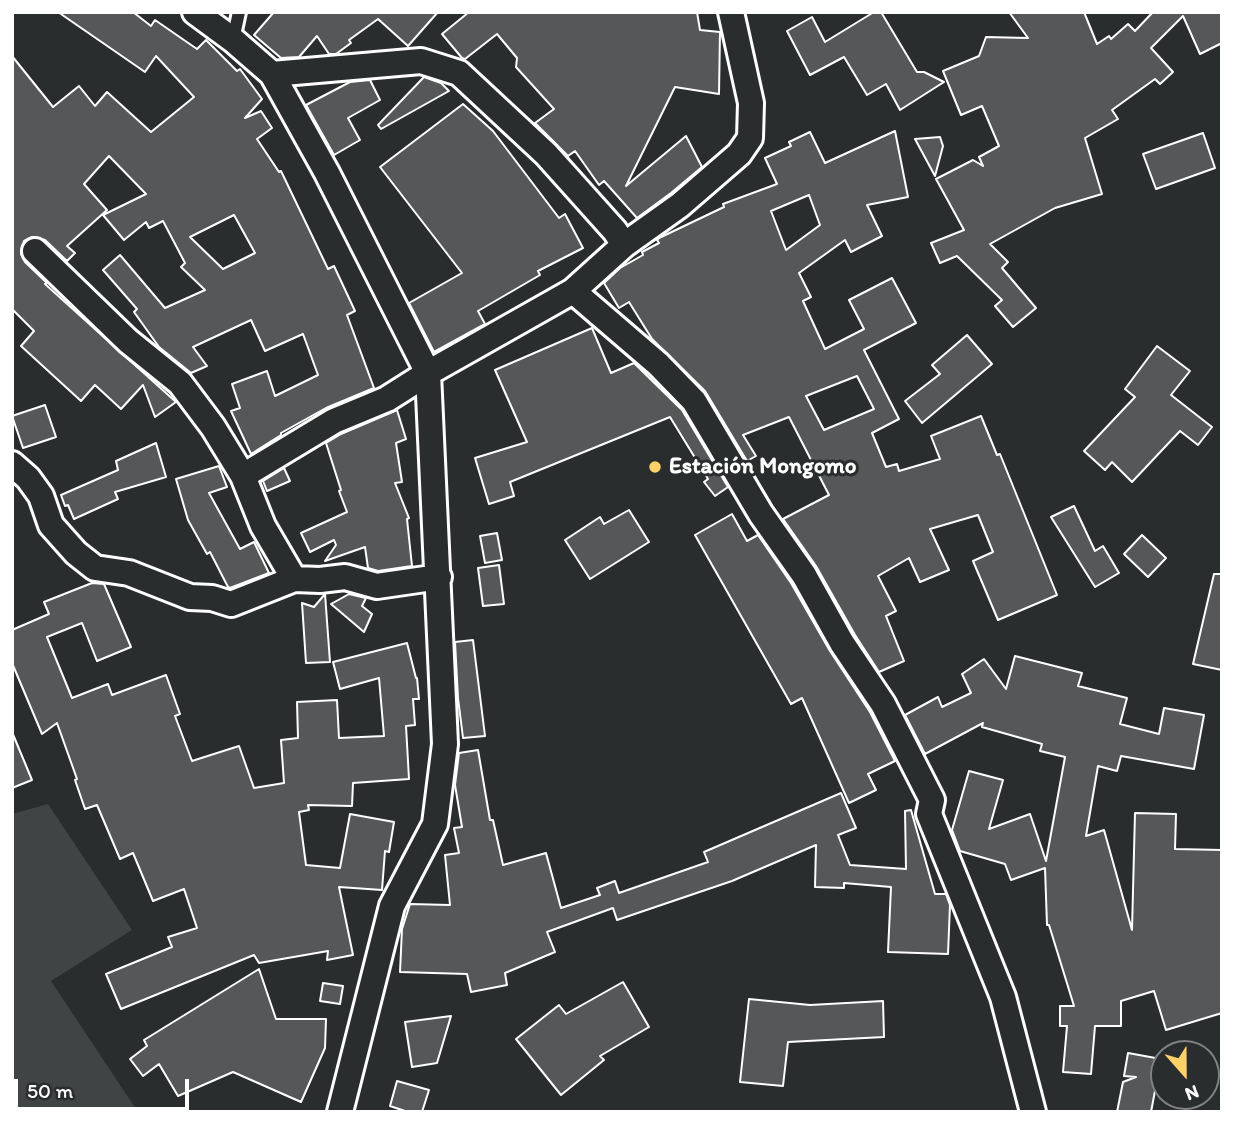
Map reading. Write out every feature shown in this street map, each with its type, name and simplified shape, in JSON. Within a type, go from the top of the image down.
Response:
[{"type":"street","points":[[195,12],[272,74],[327,173],[428,373],[445,744],[435,824],[392,906],[340,1112]]},
{"type":"street","points":[[243,476],[334,421],[387,399],[573,291],[624,245],[680,205],[739,154],[750,138],[751,103],[731,12]]},
{"type":"street","points":[[272,74],[421,61],[459,74],[546,153],[615,230],[624,245]]},
{"type":"street","points":[[35,251],[128,341],[180,383],[213,427],[243,476],[263,526],[294,579]]},
{"type":"street","points":[[573,291],[658,363],[694,401],[761,514],[804,575],[842,643],[883,705],[932,800],[929,814],[1003,997],[1032,1112]]},
{"type":"street","points":[[12,464],[28,478],[41,496],[51,525],[76,553],[95,568],[129,573],[190,597],[212,598],[231,604],[294,579],[345,577],[377,586],[439,577]]},
{"type":"lane","points":[[233,40],[239,12]]},
{"type":"shaded area","points":[[48,804],[132,930],[51,981],[138,1112],[12,1112],[12,814]]},
{"type":"building","points":[[58,12],[133,12],[151,26],[155,20],[197,49],[206,40],[237,71],[240,69],[262,99],[245,118],[261,111],[272,128],[257,139],[279,172],[281,171],[328,269],[334,266],[355,311],[347,315],[374,388],[326,408],[281,433],[251,454],[231,411],[240,408],[232,384],[267,371],[275,396],[318,375],[303,334],[265,351],[251,320],[193,347],[207,366],[191,373],[159,347],[134,312],[137,309],[103,270],[120,255],[165,308],[205,290],[181,267],[185,263],[163,221],[149,228],[146,222],[124,240],[103,215],[146,194],[109,156],[84,184],[107,210],[67,246],[75,253],[67,261],[45,240],[32,237],[24,241],[21,254],[25,262],[47,283],[45,284],[176,402],[155,417],[143,385],[121,409],[95,385],[81,401],[21,346],[34,331],[12,309],[12,56],[53,107],[79,86],[95,106],[107,92],[151,132],[194,97],[156,56],[145,72]],"holes":[[[234,215],[255,253],[223,269],[190,237]]]},
{"type":"building","points":[[274,12],[438,12],[408,46],[378,19],[349,40],[351,43],[336,54],[329,54],[317,36],[299,57],[281,58],[254,35]]},
{"type":"building","points":[[469,12],[697,12],[700,30],[720,32],[719,94],[675,87],[626,186],[686,136],[702,167],[637,218],[604,181],[599,185],[575,151],[568,156],[535,123],[554,109],[516,67],[517,58],[497,34],[465,59],[442,34]]},
{"type":"building","points":[[874,12],[881,12],[917,72],[924,72],[944,82],[900,110],[886,84],[867,95],[844,57],[810,75],[787,31],[812,17],[825,42]]},
{"type":"building","points":[[1009,12],[1084,12],[1097,44],[1109,36],[1111,39],[1128,24],[1135,31],[1153,12],[1222,12],[1222,43],[1200,54],[1183,16],[1151,48],[1173,72],[1160,84],[1155,79],[1112,110],[1118,119],[1085,138],[1102,194],[1055,208],[990,244],[1008,262],[1002,268],[1036,308],[1013,327],[995,306],[1002,300],[957,256],[940,263],[931,243],[964,230],[936,179],[973,160],[983,166],[979,157],[999,146],[982,106],[961,115],[943,71],[979,56],[986,37],[1028,38]]},
{"type":"building","points":[[424,77],[441,83],[449,91],[381,129],[378,125]]},
{"type":"building","points":[[370,80],[380,100],[348,118],[360,140],[334,155],[306,105],[350,82]]},
{"type":"building","points":[[463,104],[493,131],[559,218],[565,214],[583,248],[538,271],[540,275],[478,311],[485,324],[434,352],[409,303],[462,273],[380,167]]},
{"type":"building","points":[[895,131],[908,197],[867,205],[882,236],[851,252],[845,240],[799,273],[811,297],[803,301],[825,349],[864,329],[849,300],[892,278],[916,323],[864,350],[899,419],[872,433],[886,467],[897,464],[899,471],[940,459],[931,436],[981,416],[997,455],[1000,454],[1057,595],[998,620],[973,561],[993,552],[978,515],[930,529],[949,570],[920,582],[909,558],[878,576],[896,611],[886,616],[904,661],[879,672],[816,566],[783,519],[829,495],[789,417],[743,435],[756,456],[747,461],[705,391],[652,339],[629,302],[619,308],[604,283],[620,268],[643,255],[642,252],[659,243],[659,238],[724,207],[723,204],[777,184],[765,158],[791,146],[789,142],[810,132],[825,163]],"holes":[[[809,195],[820,225],[786,250],[771,211]],[[857,376],[874,409],[824,430],[806,396]]]},
{"type":"building","points":[[1203,133],[1215,168],[1156,189],[1143,154]]},
{"type":"building","points":[[940,137],[943,146],[935,176],[915,139]]},
{"type":"building","points":[[592,328],[611,373],[634,363],[682,410],[728,487],[715,496],[704,482],[708,479],[670,417],[510,482],[514,496],[489,504],[475,458],[527,442],[495,370]]},
{"type":"building","points":[[967,335],[992,364],[922,423],[905,401],[940,374],[932,365]]},
{"type":"building","points":[[1157,346],[1190,371],[1171,395],[1212,427],[1198,445],[1180,431],[1132,482],[1112,462],[1105,470],[1084,451],[1135,397],[1125,389]]},
{"type":"building","points":[[45,405],[56,437],[23,448],[12,416]]},
{"type":"building","points":[[397,410],[406,439],[396,443],[402,482],[395,483],[409,518],[412,566],[378,571],[368,568],[365,547],[325,561],[336,545],[334,540],[310,552],[301,533],[347,512],[326,443]]},
{"type":"building","points":[[156,443],[166,477],[115,492],[118,499],[74,519],[61,495],[118,470],[116,461]]},
{"type":"building","points":[[219,466],[227,487],[209,493],[240,549],[254,542],[269,573],[230,588],[188,520],[176,479]]},
{"type":"building","points":[[284,468],[290,481],[267,491],[263,481]]},
{"type":"building","points":[[1074,506],[1095,551],[1103,546],[1119,573],[1095,587],[1051,517]]},
{"type":"building","points":[[629,510],[649,542],[590,579],[565,540],[600,517],[604,524]]},
{"type":"building","points":[[732,514],[747,541],[758,535],[791,583],[830,651],[870,712],[895,761],[868,774],[876,790],[849,803],[802,698],[791,704],[695,535]]},
{"type":"building","points":[[497,533],[502,560],[485,563],[480,536]]},
{"type":"building","points":[[1142,535],[1166,558],[1148,577],[1124,554]]},
{"type":"building","points":[[499,565],[504,604],[483,606],[478,568]]},
{"type":"building","points":[[1214,574],[1222,574],[1222,670],[1193,664]]},
{"type":"building","points":[[92,583],[104,584],[131,647],[97,661],[82,623],[47,637],[72,698],[108,684],[112,695],[166,675],[180,714],[175,716],[192,761],[239,746],[254,788],[284,783],[281,740],[298,738],[297,702],[337,700],[339,738],[384,736],[379,678],[340,689],[333,662],[407,643],[417,678],[419,699],[413,699],[415,725],[406,726],[409,779],[353,783],[352,806],[308,805],[309,810],[299,812],[306,865],[340,868],[350,814],[394,822],[389,852],[385,851],[382,890],[339,887],[353,955],[327,960],[328,951],[259,963],[254,955],[121,1009],[106,974],[172,947],[168,937],[197,928],[184,889],[153,901],[133,853],[120,859],[97,805],[85,809],[57,723],[42,734],[12,663],[12,630],[49,614],[44,602]]},
{"type":"building","points":[[325,594],[330,662],[306,663],[302,603],[314,607]]},
{"type":"building","points":[[349,594],[366,598],[362,606],[372,614],[364,632],[331,604]]},
{"type":"building","points":[[473,640],[485,736],[463,738],[455,642]]},
{"type":"building","points":[[1015,656],[1082,673],[1078,686],[1127,698],[1120,724],[1159,734],[1164,708],[1204,715],[1194,769],[1121,756],[1117,771],[1098,766],[1086,836],[1104,830],[1132,930],[1135,813],[1176,814],[1175,849],[1222,850],[1222,1013],[1166,1030],[1154,991],[1121,1001],[1121,1026],[1095,1026],[1091,1074],[1063,1072],[1067,1026],[1060,1026],[1060,1006],[1074,1006],[1047,925],[1045,868],[1011,880],[1005,864],[960,851],[952,830],[969,771],[1003,780],[989,829],[1030,814],[1046,861],[1065,757],[1040,751],[1042,744],[982,727],[983,723],[925,754],[905,715],[938,697],[942,707],[971,693],[962,674],[984,659],[1006,689]]},
{"type":"building","points":[[12,732],[32,780],[12,788]]},
{"type":"building","points":[[478,750],[490,820],[493,820],[503,865],[546,853],[561,908],[600,895],[597,888],[615,881],[619,893],[708,862],[704,852],[841,793],[856,828],[838,835],[850,865],[906,869],[905,811],[911,810],[935,894],[946,894],[950,905],[948,954],[888,952],[891,887],[844,883],[844,888],[815,887],[816,845],[732,881],[617,920],[613,908],[547,932],[555,952],[505,973],[507,985],[471,992],[467,974],[400,972],[402,929],[410,904],[450,905],[445,855],[459,853],[454,828],[462,827],[455,785],[459,753]]},
{"type":"building","points":[[259,969],[276,1019],[326,1019],[325,1048],[301,1102],[233,1072],[178,1096],[159,1064],[143,1076],[130,1059],[147,1046],[144,1040]]},
{"type":"building","points":[[623,982],[649,1027],[600,1056],[604,1060],[561,1095],[516,1039],[559,1005],[566,1014]]},
{"type":"building","points":[[323,983],[343,986],[340,1004],[320,1001]]},
{"type":"building","points":[[749,999],[810,1005],[883,1001],[884,1037],[788,1042],[783,1086],[740,1082]]},
{"type":"building","points":[[451,1016],[437,1063],[412,1067],[405,1022]]},
{"type":"building","points":[[1128,1053],[1150,1057],[1151,1112],[1117,1112],[1123,1082],[1136,1077],[1124,1076]]},
{"type":"building","points":[[397,1081],[429,1090],[422,1112],[408,1112],[390,1106]]},
{"type":"place","name":"Estación Mongomo","points":[[655,467]]}]
